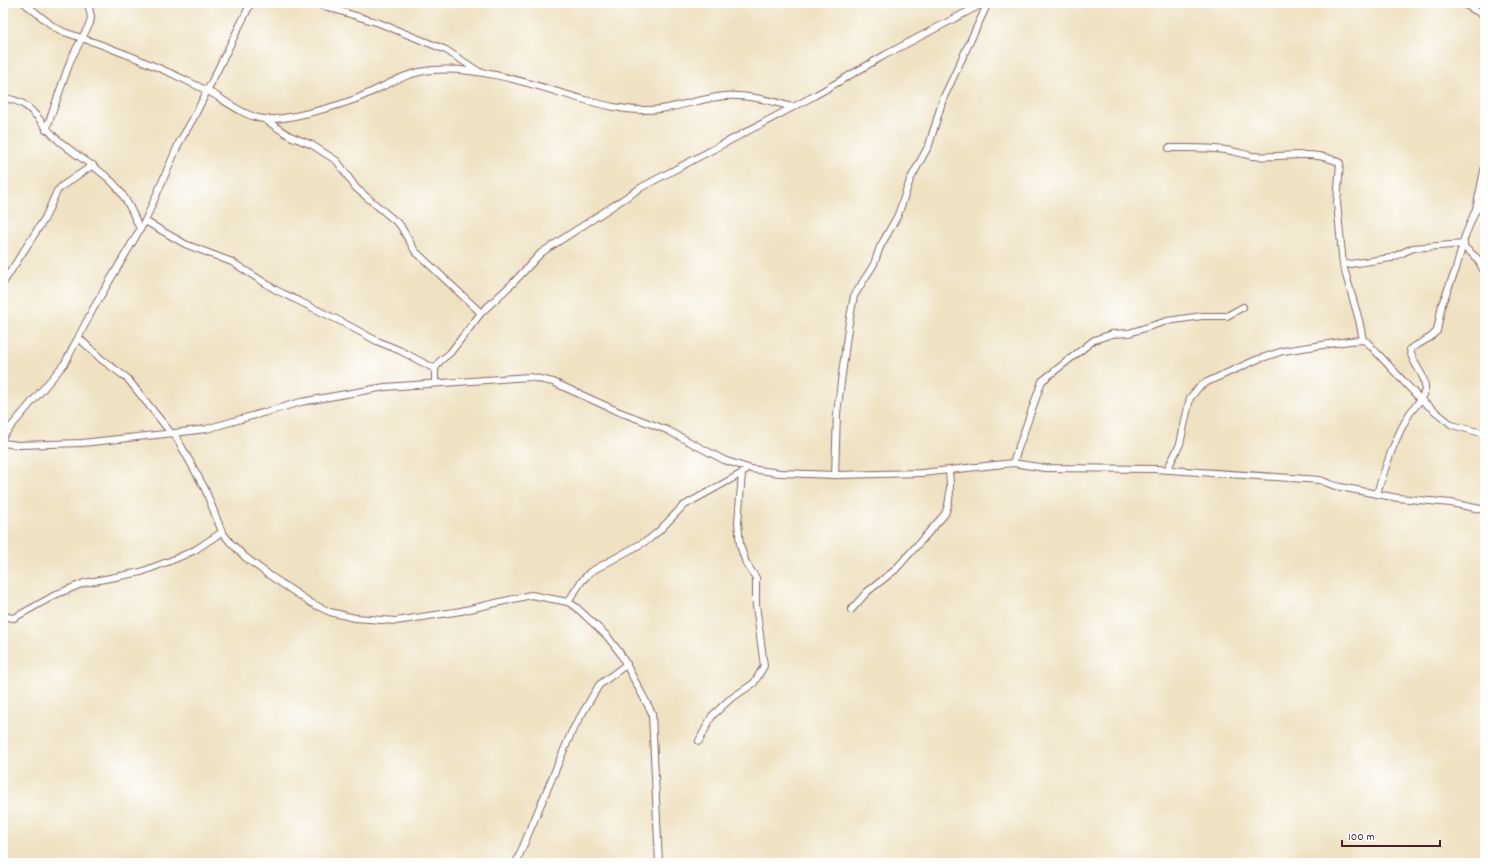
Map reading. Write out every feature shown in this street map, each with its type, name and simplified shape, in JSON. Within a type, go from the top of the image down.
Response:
[{"type":"street","points":[[24,3],[54,27],[157,67],[207,90],[246,113],[264,119],[290,136],[312,145],[337,161],[356,188],[400,224],[415,251],[481,313]]},
{"type":"street","points":[[46,130],[71,59],[90,23],[91,17],[88,3]]},
{"type":"street","points":[[3,436],[65,363],[93,309],[145,221],[179,143],[193,119],[251,3]]},
{"type":"street","points":[[314,3],[379,23],[446,50],[479,71]]},
{"type":"street","points":[[435,382],[435,369],[481,313],[513,283],[541,252],[642,187],[984,3]]},
{"type":"street","points":[[835,475],[837,412],[848,328],[854,296],[874,264],[880,247],[898,214],[910,180],[929,145],[944,99],[988,3]]},
{"type":"street","points":[[1462,3],[1485,16]]},
{"type":"street","points":[[264,119],[287,117],[351,101],[399,78],[431,70],[479,71],[615,108],[642,110],[660,109],[718,97],[737,96],[771,100],[792,107]]},
{"type":"street","points":[[3,98],[17,100],[24,104],[36,114],[46,130],[58,141],[109,179],[124,197],[140,229]]},
{"type":"street","points":[[1169,148],[1210,148],[1253,156],[1317,156],[1340,163],[1337,203],[1343,265],[1359,320],[1363,340]]},
{"type":"street","points":[[3,283],[45,218],[57,191],[92,166]]},
{"type":"street","points":[[1377,493],[1405,422],[1424,392],[1424,381],[1421,371],[1411,356],[1410,349],[1431,337],[1437,331],[1442,304],[1456,269],[1476,209],[1485,166]]},
{"type":"street","points":[[1476,209],[1485,210]]},
{"type":"street","points":[[145,221],[185,244],[232,262],[276,290],[435,369]]},
{"type":"street","points":[[1343,265],[1391,258],[1413,248],[1463,245],[1477,258],[1485,273]]},
{"type":"street","points":[[1013,463],[1042,381],[1094,340],[1112,334],[1129,333],[1167,321],[1202,316],[1227,316],[1243,307]]},
{"type":"street","points":[[79,338],[101,359],[127,378],[173,433],[185,450],[205,489],[222,532],[245,557],[311,603],[330,612],[355,618],[378,621],[396,621],[461,611],[531,594],[568,602],[608,636],[627,664],[652,713],[658,863]]},
{"type":"street","points":[[1167,470],[1180,444],[1190,398],[1199,387],[1256,360],[1283,351],[1349,341],[1363,340],[1367,342],[1420,399],[1452,425],[1485,434]]},
{"type":"street","points":[[3,443],[18,445],[82,442],[173,433],[206,429],[301,402],[385,387],[435,382],[542,378],[667,430],[724,460],[751,469],[780,473],[835,475],[949,472],[1013,463],[1045,468],[1167,470],[1320,480],[1335,486],[1398,498],[1451,504],[1485,510]]},
{"type":"street","points":[[568,602],[580,582],[590,572],[604,563],[638,547],[659,531],[683,506],[751,469]]},
{"type":"street","points":[[851,610],[867,592],[895,570],[945,514],[949,505],[951,490],[949,472]]},
{"type":"street","points":[[699,741],[712,716],[729,700],[754,683],[764,666],[756,605],[756,578],[746,563],[740,545],[738,522],[742,473]]},
{"type":"street","points":[[3,613],[7,617],[14,618],[57,594],[84,583],[141,572],[195,550],[222,532]]},
{"type":"street","points":[[516,863],[572,731],[599,685],[627,664]]}]
